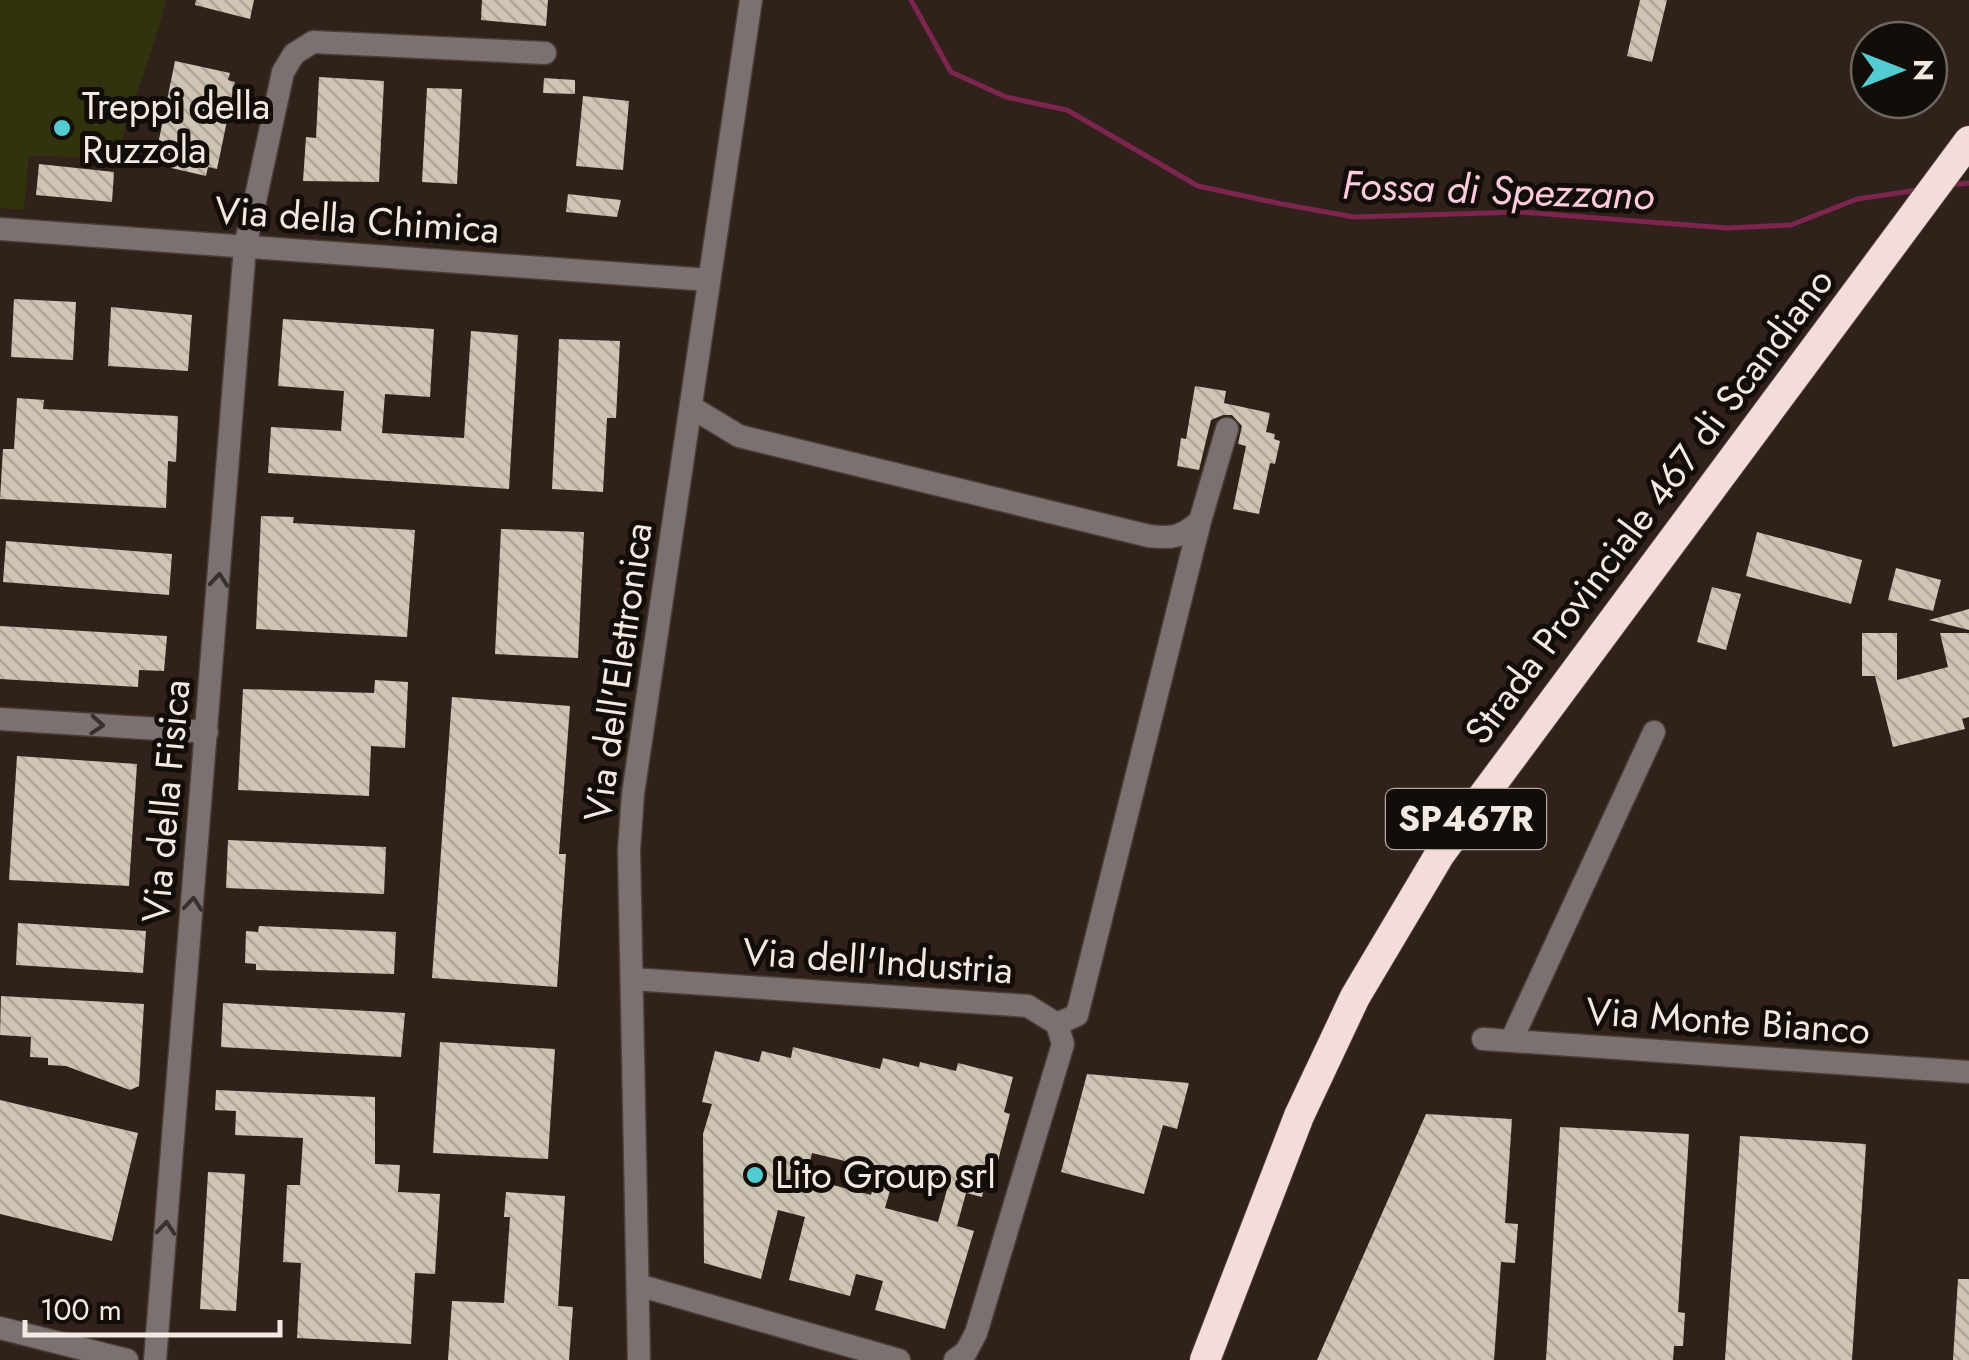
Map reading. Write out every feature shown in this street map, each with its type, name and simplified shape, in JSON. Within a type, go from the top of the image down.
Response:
[{"type":"highway","name":"Strada Provinciale 467 di Scandiano","points":[[1205,1360],[1299,1116],[1356,997],[1440,854],[1969,141]]},
{"type":"street","name":"Via dell'Elettronica","points":[[639,1360],[629,850],[633,794],[751,0]]},
{"type":"street","name":"Via della Fisica","points":[[155,1360],[245,247],[284,72],[294,54],[313,42],[545,53]]},
{"type":"street","name":"Via della Chimica","points":[[0,229],[709,280]]},
{"type":"street","points":[[691,407],[739,436],[1149,536],[1172,539],[1187,533],[1200,521]]},
{"type":"street","points":[[1057,1024],[1077,1015],[1200,521],[1227,429]]},
{"type":"street","points":[[0,719],[207,732]]},
{"type":"street","points":[[1511,1041],[1654,732]]},
{"type":"street","name":"Via dell'Industria","points":[[632,978],[1028,1006],[1057,1024],[1063,1044],[987,1297],[976,1333],[966,1352],[956,1360]]},
{"type":"street","name":"Via Monte Bianco","points":[[1483,1039],[1969,1072]]},
{"type":"street","points":[[638,1285],[899,1360]]},
{"type":"street","points":[[0,1328],[127,1360]]},
{"type":"shaded area","name":"Treppi della Ruzzola","points":[[0,0],[166,0],[117,158],[29,156],[24,210],[0,208]]},
{"type":"building","points":[[196,0],[254,0],[250,19],[195,5]]},
{"type":"building","points":[[482,0],[548,0],[546,26],[481,20]]},
{"type":"building","points":[[1640,0],[1667,0],[1652,62],[1627,56]]},
{"type":"building","points":[[175,61],[230,73],[228,80],[235,82],[217,169],[208,167],[206,176],[154,164]]},
{"type":"building","points":[[319,77],[384,81],[379,182],[303,181],[306,137],[316,138]]},
{"type":"building","points":[[544,78],[575,80],[575,94],[543,93]]},
{"type":"building","points":[[427,88],[462,89],[457,184],[422,182]]},
{"type":"building","points":[[583,96],[629,101],[623,170],[576,166]]},
{"type":"building","points":[[39,164],[114,172],[112,202],[36,195]]},
{"type":"building","points":[[568,194],[621,200],[617,217],[566,212]]},
{"type":"building","points":[[14,299],[76,302],[73,360],[11,357]]},
{"type":"building","points":[[111,307],[192,315],[188,371],[108,366]]},
{"type":"building","points":[[283,319],[434,329],[430,397],[385,394],[382,433],[464,438],[471,331],[518,335],[509,489],[268,473],[271,427],[341,431],[344,391],[278,386]]},
{"type":"building","points":[[559,339],[620,341],[616,418],[607,418],[603,492],[552,489]]},
{"type":"building","points":[[1195,386],[1226,391],[1224,403],[1270,413],[1266,432],[1275,434],[1274,439],[1280,441],[1275,464],[1270,463],[1259,514],[1233,509],[1246,446],[1238,444],[1242,426],[1232,415],[1211,420],[1199,470],[1177,466]]},
{"type":"building","points":[[17,398],[44,400],[43,409],[178,416],[176,462],[168,461],[166,508],[0,499],[3,449],[14,449]]},
{"type":"building","points":[[261,516],[294,517],[293,523],[415,530],[407,637],[256,629]]},
{"type":"building","points":[[501,529],[584,532],[578,658],[495,654]]},
{"type":"building","points":[[1757,532],[1862,560],[1851,604],[1746,576]]},
{"type":"building","points":[[6,541],[172,554],[169,595],[3,582]]},
{"type":"building","points":[[1896,568],[1941,580],[1933,611],[1888,600]]},
{"type":"building","points":[[1712,587],[1741,594],[1726,650],[1697,642]]},
{"type":"building","points":[[1969,609],[1969,630],[1929,620]]},
{"type":"building","points":[[0,626],[167,636],[164,671],[139,670],[138,687],[0,679]]},
{"type":"building","points":[[1862,633],[1897,633],[1897,680],[1948,667],[1940,633],[1969,633],[1969,717],[1962,719],[1965,729],[1893,747],[1875,676],[1862,676]]},
{"type":"building","points":[[375,680],[408,682],[405,748],[371,746],[369,796],[238,790],[243,689],[374,693]]},
{"type":"building","points":[[452,697],[570,706],[559,854],[566,854],[557,987],[432,978]]},
{"type":"building","points":[[17,756],[137,764],[129,886],[9,880]]},
{"type":"building","points":[[228,840],[386,847],[384,894],[226,888]]},
{"type":"building","points":[[18,923],[146,931],[143,973],[16,965]]},
{"type":"building","points":[[259,926],[396,932],[394,974],[256,970],[256,964],[245,963],[246,931],[258,932]]},
{"type":"building","points":[[1,996],[144,1004],[139,1086],[130,1090],[66,1066],[48,1065],[48,1058],[30,1057],[31,1037],[0,1035]]},
{"type":"building","points":[[223,1003],[405,1013],[401,1057],[221,1047]]},
{"type":"building","points":[[440,1042],[555,1049],[548,1159],[433,1153]]},
{"type":"building","name":"Lito Group srl","points":[[793,1047],[880,1069],[883,1058],[956,1071],[958,1063],[1013,1077],[1004,1112],[1010,1114],[998,1161],[991,1159],[982,1197],[966,1193],[957,1226],[974,1231],[945,1329],[875,1310],[883,1281],[856,1274],[850,1296],[789,1280],[805,1217],[778,1210],[761,1279],[704,1263],[703,1134],[712,1104],[702,1102],[715,1051],[759,1062],[762,1051],[791,1058]],"holes":[[[812,1153],[878,1169],[871,1195],[806,1178]],[[895,1173],[948,1186],[938,1222],[885,1208]]]},
{"type":"building","points":[[1087,1074],[1189,1083],[1177,1129],[1163,1125],[1144,1194],[1061,1172]]},
{"type":"building","points":[[216,1090],[375,1097],[375,1164],[400,1165],[398,1192],[440,1194],[435,1274],[415,1273],[411,1344],[297,1338],[301,1263],[283,1262],[287,1185],[300,1185],[303,1138],[235,1135],[236,1111],[215,1110]]},
{"type":"building","points":[[0,1100],[138,1133],[112,1241],[0,1214]]},
{"type":"building","points":[[1426,1114],[1512,1119],[1505,1223],[1518,1224],[1515,1263],[1501,1262],[1494,1360],[1317,1360]]},
{"type":"building","points":[[1560,1127],[1689,1134],[1678,1312],[1685,1313],[1683,1346],[1674,1346],[1673,1360],[1546,1360]]},
{"type":"building","points":[[1740,1136],[1866,1144],[1852,1360],[1725,1360]]},
{"type":"building","points":[[208,1172],[245,1174],[236,1311],[200,1309]]},
{"type":"building","points":[[506,1192],[565,1196],[558,1306],[573,1307],[569,1360],[448,1360],[452,1301],[504,1303],[510,1217],[504,1217]]},
{"type":"building","points":[[1958,1279],[1969,1279],[1969,1360],[1953,1360]]},
{"type":"waterway","name":"Fossa di Spezzano","points":[[911,0],[951,72],[1006,97],[1067,110],[1198,186],[1282,204],[1354,217],[1521,212],[1727,228],[1791,225],[1857,199],[1919,190]]},
{"type":"waterway","name":"Fossa di Spezzano","points":[[1950,185],[1969,183]]},
{"type":"place","name":"Treppi della Ruzzola","points":[[62,128]]},
{"type":"place","name":"Lito Group srl","points":[[755,1175]]}]
